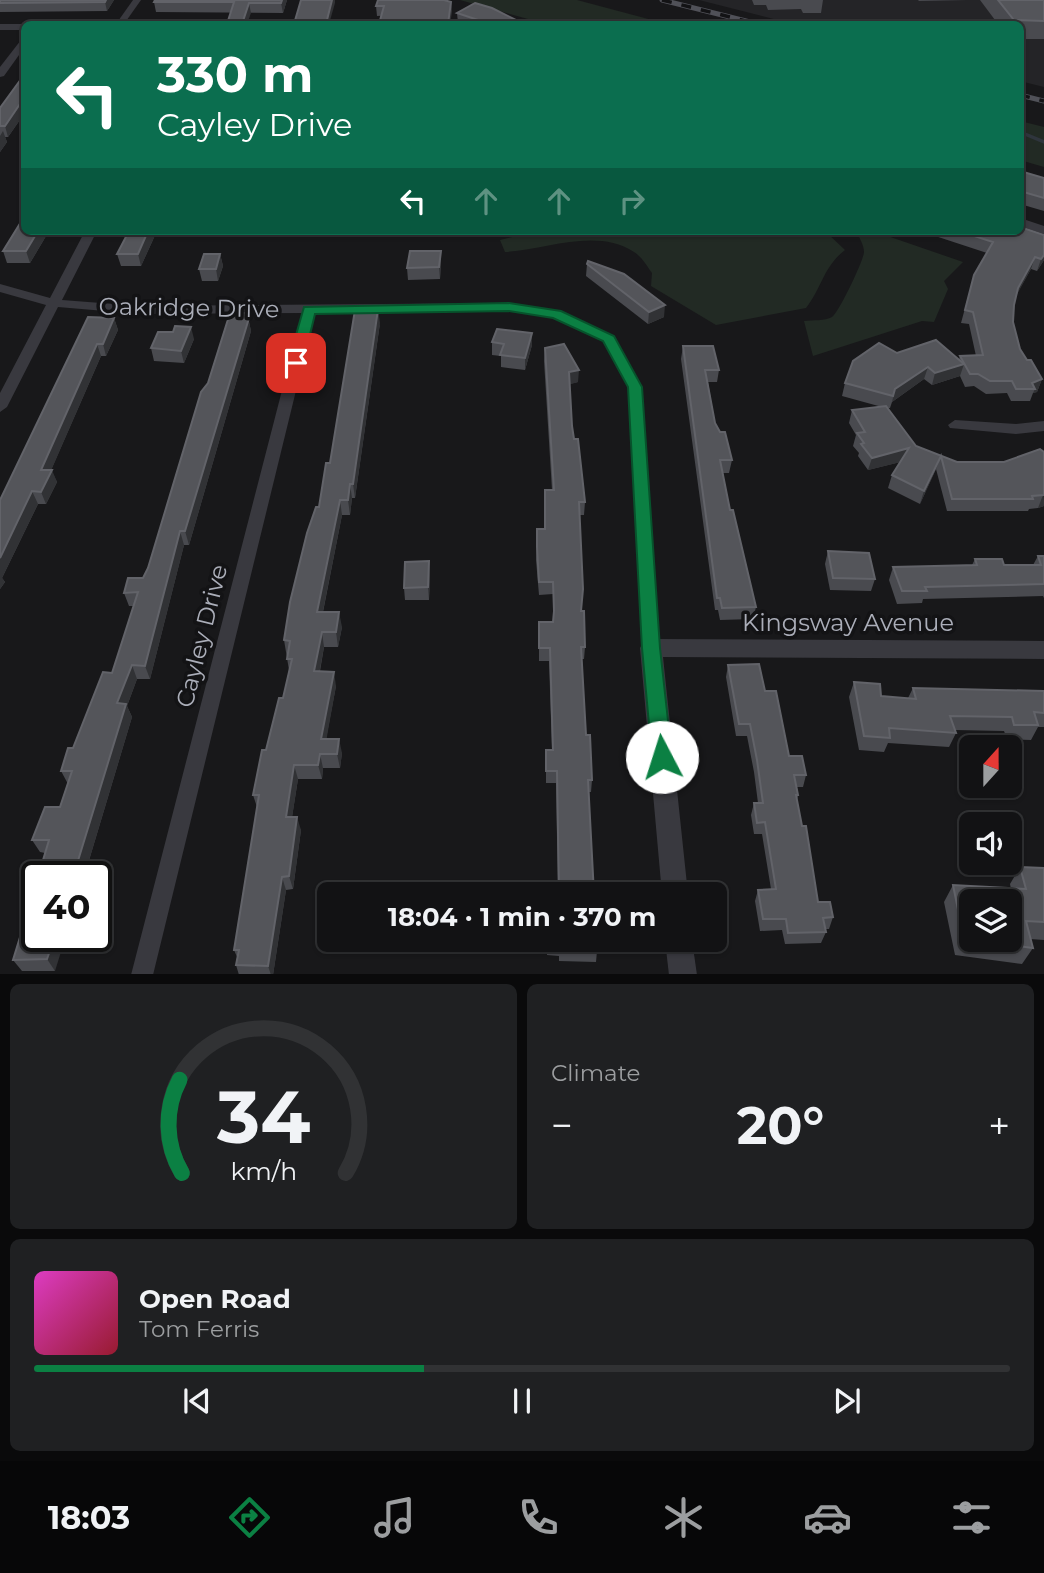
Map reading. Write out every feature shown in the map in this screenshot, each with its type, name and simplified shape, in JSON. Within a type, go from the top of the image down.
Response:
[{"type":"street","points":[[122,21],[137,0]]},
{"type":"street","points":[[0,27],[21,27]]},
{"type":"street","points":[[0,74],[21,46]]},
{"type":"street","points":[[1024,223],[1044,230]]},
{"type":"street","points":[[0,407],[89,235]]},
{"type":"street","name":"Oakridge Drive","points":[[0,288],[53,303],[140,310],[509,307],[556,314],[609,339],[635,387],[651,648],[674,882]]},
{"type":"street","name":"Cayley Drive","points":[[142,974],[309,310]]},
{"type":"street","points":[[955,425],[1016,429],[1044,426]]},
{"type":"street","name":"Kingsway Avenue","points":[[651,648],[1044,650]]},
{"type":"street","points":[[680,952],[682,974]]},
{"type":"shaded area","points":[[460,0],[577,0],[656,21],[535,21]]},
{"type":"shaded area","points":[[699,0],[1044,0],[1044,87],[1024,82],[1024,21],[781,21]]},
{"type":"shaded area","points":[[1024,122],[1044,127],[1044,167],[1024,161]]},
{"type":"shaded area","points":[[521,235],[829,235],[845,250],[832,263],[806,308],[716,325],[651,286],[652,273],[644,261],[634,252],[619,245],[587,240],[505,252],[500,240]]},
{"type":"shaded area","points":[[858,235],[885,235],[963,262],[944,281],[948,289],[934,322],[922,321],[813,356],[804,321],[822,320],[835,314],[863,257]]},
{"type":"building","points":[[0,0],[106,0],[0,3]]},
{"type":"building","points":[[282,0],[281,3],[249,3],[243,21],[228,21],[234,2],[154,2]]},
{"type":"building","points":[[301,0],[332,0],[327,21],[295,21]]},
{"type":"building","points":[[378,0],[451,2],[448,21],[380,21],[384,6],[376,6]]},
{"type":"building","points":[[998,0],[1044,0],[1044,21],[1014,20]]},
{"type":"building","points":[[475,3],[518,21],[481,21],[457,13]]},
{"type":"building","points":[[21,79],[21,102],[5,126],[0,126],[0,108]]},
{"type":"building","points":[[1024,172],[1044,178],[1044,198],[1024,192]]},
{"type":"building","points":[[21,222],[21,235],[36,235],[26,251],[3,251]]},
{"type":"building","points":[[1024,228],[1044,235],[1044,255],[1041,259],[1035,257],[1018,288],[1013,322],[1020,349],[1027,360],[1031,360],[1042,379],[1032,383],[1035,389],[1016,389],[1012,381],[990,381],[978,374],[970,374],[960,356],[983,355],[973,312],[965,310],[974,275],[993,242],[971,235],[1024,235]]},
{"type":"building","points":[[127,235],[146,235],[138,254],[117,254]]},
{"type":"building","points":[[410,251],[441,251],[439,267],[407,268]]},
{"type":"building","points":[[204,254],[220,254],[216,269],[199,269]]},
{"type":"building","points":[[588,261],[624,274],[665,305],[649,312],[587,264]]},
{"type":"building","points":[[378,309],[353,484],[350,484],[348,500],[340,500],[317,612],[339,612],[336,632],[322,632],[314,671],[334,672],[321,739],[339,739],[337,754],[320,754],[318,765],[294,765],[286,817],[297,817],[289,876],[282,877],[268,966],[236,965],[239,950],[234,950],[259,795],[253,795],[262,750],[266,750],[292,659],[287,659],[290,641],[284,640],[290,602],[307,533],[316,507],[319,507],[326,463],[330,463],[355,310]]},
{"type":"building","points":[[230,313],[247,313],[246,318],[249,318],[185,531],[180,531],[145,666],[132,665],[117,703],[126,704],[78,861],[43,861],[49,840],[32,840],[45,807],[60,807],[72,771],[61,771],[68,748],[73,748],[103,672],[112,673],[138,592],[124,593],[128,578],[143,578],[148,568],[201,392],[208,383]]},
{"type":"building","points":[[88,317],[114,318],[103,344],[97,344],[41,470],[52,470],[41,492],[32,491],[0,558],[0,500]]},
{"type":"building","points":[[175,326],[191,327],[181,351],[151,348],[158,332],[173,332]]},
{"type":"building","points":[[497,329],[532,333],[525,358],[500,355],[504,344],[492,342]]},
{"type":"building","points":[[936,340],[964,364],[935,373],[928,367],[895,389],[893,396],[845,383],[853,361],[879,343],[897,353]]},
{"type":"building","points":[[564,344],[579,370],[569,372],[572,426],[574,439],[578,439],[585,502],[579,502],[583,589],[581,611],[584,611],[585,647],[581,647],[586,735],[590,735],[592,780],[588,780],[593,882],[559,882],[557,771],[546,771],[546,750],[553,750],[550,648],[539,648],[539,622],[553,622],[553,582],[539,582],[537,529],[545,529],[545,490],[554,490],[545,348]]},
{"type":"building","points":[[683,346],[713,346],[719,370],[705,370],[715,423],[720,432],[725,432],[732,460],[720,460],[730,510],[733,510],[756,607],[722,608],[720,598],[717,598]]},
{"type":"building","points":[[886,406],[916,446],[957,462],[1004,462],[1040,449],[1044,452],[1044,495],[1032,496],[1033,499],[952,499],[941,456],[924,491],[892,475],[909,448],[872,458],[861,444],[864,443],[857,433],[865,432],[852,410]]},
{"type":"building","points":[[828,551],[869,553],[875,579],[833,578]]},
{"type":"building","points":[[1038,556],[1044,556],[1044,584],[925,587],[927,591],[902,591],[893,567],[977,565],[975,559],[1002,559],[1004,565],[1041,565]]},
{"type":"building","points":[[429,561],[428,587],[404,588],[405,562]]},
{"type":"building","points":[[759,664],[765,691],[776,691],[789,756],[802,756],[806,775],[794,775],[796,795],[802,826],[806,826],[818,902],[830,902],[833,917],[823,918],[826,932],[788,933],[786,919],[763,919],[758,890],[776,889],[765,822],[757,823],[754,803],[763,803],[750,724],[739,724],[728,665]]},
{"type":"building","points":[[854,682],[880,684],[881,696],[916,699],[913,688],[1044,691],[1044,713],[1034,712],[1038,725],[1014,725],[1012,717],[950,716],[956,733],[889,728],[890,738],[864,736]]},
{"type":"building","points":[[1022,867],[1044,868],[1044,922],[1026,921],[1033,948],[1022,947],[1022,889],[959,889],[959,914],[953,885],[1026,889]]},
{"type":"building","points":[[21,934],[21,952],[49,952],[47,959],[13,960]]},
{"type":"waterway","points":[[1024,134],[1044,142]]},
{"type":"railway","points":[[662,0],[746,21]]},
{"type":"railway","points":[[1024,96],[1044,101]]},
{"type":"route","points":[[296,363],[309,310],[509,307],[556,314],[609,339],[635,387],[651,648],[662,757]]}]
